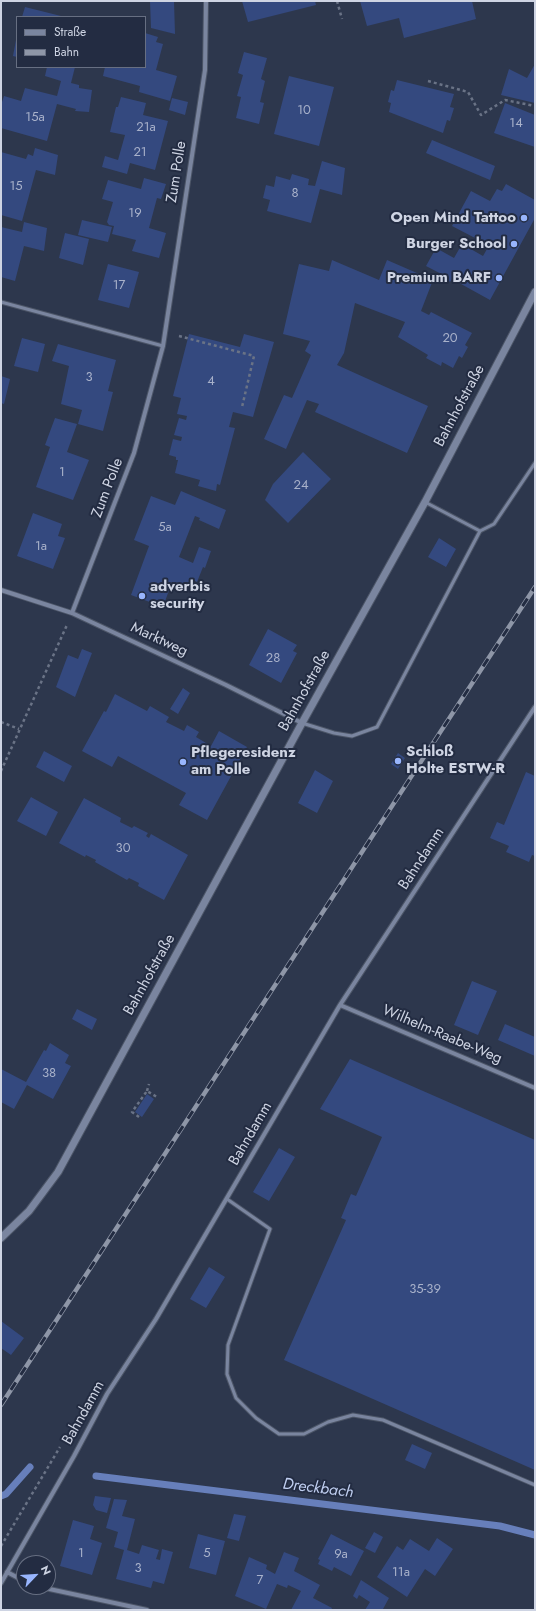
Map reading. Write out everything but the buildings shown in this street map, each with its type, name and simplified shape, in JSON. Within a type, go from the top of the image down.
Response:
[{"type":"street","name":"Zum Polle","points":[[72,613],[134,453],[163,346],[205,70],[206,1]]},
{"type":"street","name":"Bahnhofstraße","points":[[1,1238],[29,1211],[58,1172],[302,723],[425,502],[535,292]]},
{"type":"street","name":"Marktweg","points":[[1,590],[72,613],[226,685],[302,723]]},
{"type":"street","name":"Bahndamm","points":[[1,1583],[74,1456],[107,1394],[156,1318],[340,1005],[535,706]]},
{"type":"street","name":"Wilhelm-Raabe-Weg","points":[[340,1005],[535,1088]]},
{"type":"street","points":[[7,1572],[16,1577]]},
{"type":"street","points":[[56,1590],[147,1610]]},
{"type":"lane","points":[[1,302],[163,346]]},
{"type":"lane","points":[[302,723],[334,734],[352,736],[377,727],[480,531],[494,524],[535,463]]},
{"type":"lane","points":[[425,502],[480,531]]},
{"type":"lane","points":[[226,1199],[270,1229],[228,1345],[227,1374],[236,1398],[256,1418],[279,1434],[304,1434],[328,1422],[352,1415],[382,1420],[535,1486]]},
{"type":"path","points":[[337,1],[342,19]]},
{"type":"path","points":[[428,81],[468,92],[482,115],[506,100],[535,106]]},
{"type":"path","points":[[165,332],[254,356],[242,407]]},
{"type":"path","points":[[1,771],[72,613]]},
{"type":"path","points":[[1,722],[19,729]]},
{"type":"path","points":[[139,1117],[132,1112],[147,1091],[149,1084]]},
{"type":"path","points":[[147,1091],[157,1097]]},
{"type":"path","points":[[1,1546],[60,1447]]},
{"type":"waterway","name":"Dreckbach","points":[[1,1496],[6,1494],[30,1467]]},
{"type":"waterway","name":"Dreckbach","points":[[96,1476],[500,1526],[535,1535]]},
{"type":"railway","points":[[1,1405],[535,587]]},
{"type":"place","name":"Open Mind Tattoo","points":[[524,218]]},
{"type":"place","name":"Burger School","points":[[514,244]]},
{"type":"place","name":"Premium BARF","points":[[499,278]]},
{"type":"place","name":"adverbis security","points":[[142,596]]},
{"type":"place","name":"Schloß Holte ESTW-R","points":[[398,761]]},
{"type":"place","name":"Pflegeresidenz am Polle","points":[[183,762]]}]
